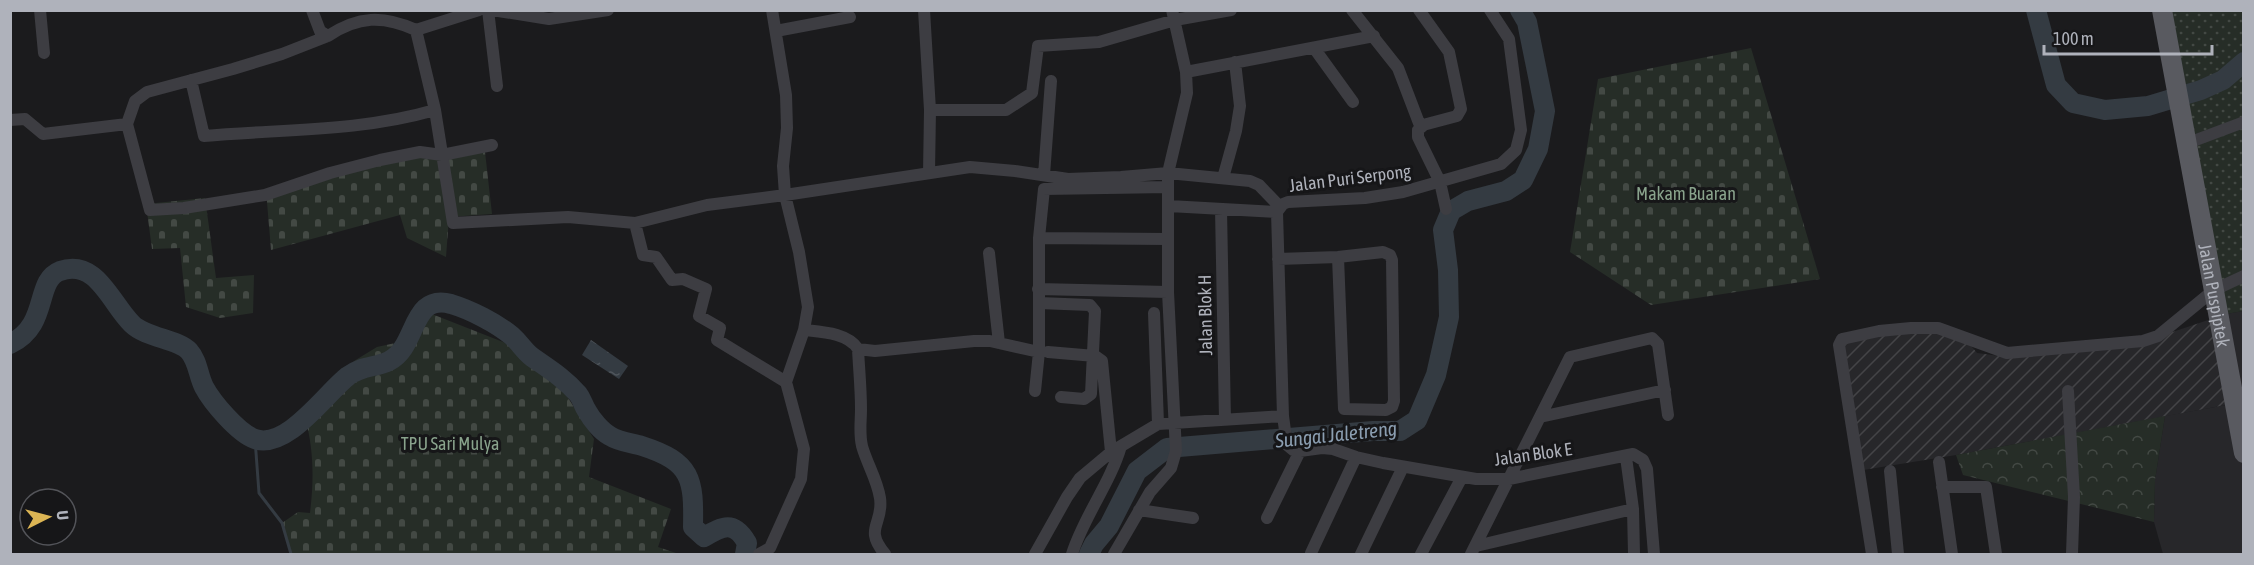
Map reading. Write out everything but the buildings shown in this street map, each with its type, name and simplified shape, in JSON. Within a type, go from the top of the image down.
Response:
[{"type":"main road","name":"Jalan Puspiptek","points":[[2162,10],[2244,453]]},
{"type":"street","points":[[40,10],[44,53]]},
{"type":"street","points":[[312,10],[320,31],[328,36]]},
{"type":"street","points":[[479,10],[416,30],[398,22],[374,19],[345,25],[328,36],[272,57],[140,96],[130,111],[127,124],[150,210],[184,208],[265,195],[330,173],[380,160],[420,152],[442,155],[492,145]]},
{"type":"street","points":[[497,86],[490,10],[549,15],[608,10]]},
{"type":"street","points":[[759,555],[770,548],[801,479],[804,449],[786,382],[804,330],[808,307],[786,195],[783,166],[787,128],[786,95],[772,10]]},
{"type":"street","points":[[924,10],[930,110],[929,173]]},
{"type":"street","points":[[930,110],[1006,110],[1032,93],[1038,46],[1099,42],[1173,15],[1231,10]]},
{"type":"street","points":[[1352,10],[1398,68],[1419,123],[1424,125]]},
{"type":"street","points":[[1419,10],[1446,45],[1452,60],[1461,109],[1460,113],[1454,117],[1424,125],[1418,130],[1418,137],[1440,182],[1446,209]]},
{"type":"street","name":"Jalan Puri Serpong","points":[[1283,420],[1278,209],[1288,202],[1365,198],[1403,192],[1501,164],[1511,156],[1519,145],[1521,130],[1511,46],[1490,10]]},
{"type":"street","points":[[1114,555],[1150,492],[1171,468],[1176,452],[1168,292],[1168,172],[1186,102],[1186,72],[1173,15]]},
{"type":"street","points":[[776,31],[850,17]]},
{"type":"street","points":[[416,30],[435,110],[453,224],[568,217],[635,223],[706,205],[970,167],[1068,179],[1168,172],[1250,181],[1259,185],[1278,209]]},
{"type":"street","points":[[1186,72],[1374,36]]},
{"type":"street","points":[[1314,48],[1353,102]]},
{"type":"street","points":[[1223,178],[1240,106],[1235,62]]},
{"type":"street","points":[[191,80],[204,136],[359,126],[435,110]]},
{"type":"street","points":[[1044,175],[1051,81]]},
{"type":"street","points":[[10,120],[25,119],[44,134],[127,124]]},
{"type":"street","points":[[2187,140],[2244,122]]},
{"type":"street","points":[[1035,391],[1044,352],[1038,289],[1043,192],[1047,188],[1168,187]]},
{"type":"street","points":[[1169,206],[1278,209]]},
{"type":"street","name":"Jalan Blok H","points":[[1221,209],[1225,420]]},
{"type":"street","points":[[635,223],[643,255],[656,257],[672,280],[683,279],[706,289],[699,316],[720,328],[717,340],[786,382]]},
{"type":"street","points":[[1039,238],[1167,238]]},
{"type":"street","points":[[1278,259],[1388,253],[1392,260],[1393,406],[1386,410],[1344,409],[1338,257]]},
{"type":"street","points":[[989,254],[999,344]]},
{"type":"street","points":[[1872,555],[1839,345],[1842,339],[1879,331],[1938,328],[2007,353],[2143,341],[2158,336],[2214,290],[2244,276]]},
{"type":"street","points":[[1038,289],[1168,292]]},
{"type":"street","points":[[1039,303],[1090,305],[1094,308],[1095,356],[1090,396],[1084,399],[1061,397]]},
{"type":"street","points":[[1154,313],[1158,424]]},
{"type":"street","points":[[804,330],[826,332],[847,339],[854,342],[858,349],[861,411],[859,428],[862,448],[874,474],[880,497],[881,506],[874,528],[874,538],[885,555]]},
{"type":"street","points":[[1474,550],[1570,357],[1652,338],[1658,344],[1668,415]]},
{"type":"street","points":[[858,349],[875,351],[974,341],[1044,352],[1095,356],[1102,361],[1116,449],[1116,465],[1077,539],[1072,555]]},
{"type":"street","points":[[1540,417],[1665,390]]},
{"type":"street","points":[[2068,391],[2074,497],[2072,555]]},
{"type":"street","points":[[1035,555],[1080,478],[1116,449],[1158,424],[1175,427],[1225,420],[1283,420]]},
{"type":"street","name":"Jalan Blok E","points":[[1283,420],[1287,445],[1293,450],[1333,449],[1356,457],[1462,477],[1509,479],[1632,457]]},
{"type":"street","points":[[1267,518],[1300,451]]},
{"type":"street","points":[[1311,553],[1316,538],[1356,457]]},
{"type":"street","points":[[1634,555],[1632,457],[1642,460],[1647,469],[1654,555]]},
{"type":"street","points":[[1939,462],[1952,555]]},
{"type":"street","points":[[1361,555],[1403,467]]},
{"type":"street","points":[[1890,471],[1898,555]]},
{"type":"street","points":[[1421,555],[1462,477]]},
{"type":"street","points":[[1942,487],[1986,487],[1996,555]]},
{"type":"street","points":[[1474,550],[1633,509]]},
{"type":"street","points":[[1139,510],[1194,518]]},
{"type":"shaded area","points":[[2243,311],[2243,402],[2226,314]]},
{"type":"shaded area","points":[[2226,314],[2242,402],[1863,470],[1841,333],[1959,331],[1977,353],[2007,357],[2128,347]]},
{"type":"shaded area","points":[[2243,402],[2243,554],[2163,554],[2154,522],[2155,480],[2165,416]]},
{"type":"green space","points":[[2169,11],[2243,11],[2243,311],[2226,314]]},
{"type":"green space","name":"Makam Buaran","points":[[1751,48],[1820,279],[1651,305],[1570,252],[1598,79]]},
{"type":"green space","points":[[484,143],[492,214],[449,217],[446,257],[407,238],[400,215],[271,250],[266,190]]},
{"type":"green space","points":[[205,198],[216,278],[254,275],[253,313],[220,318],[186,307],[180,248],[152,249],[146,204]]},
{"type":"green space","name":"TPU Sari Mulya","points":[[414,307],[523,350],[560,385],[594,439],[589,477],[671,509],[658,547],[679,554],[291,554],[282,523],[298,512],[310,513],[312,453],[305,417],[354,361],[377,347],[400,342]]},
{"type":"green space","points":[[2165,416],[2155,480],[2154,522],[1963,475],[1956,455]]},
{"type":"water","points":[[591,340],[628,366],[619,379],[582,355]]},
{"type":"waterway","name":"Sungai Jaletreng","points":[[1089,554],[1109,526],[1137,471],[1167,448],[1373,431],[1400,431],[1417,420],[1436,375],[1449,317],[1448,270],[1443,230],[1451,211],[1468,201],[1506,191],[1523,180],[1538,149],[1545,111],[1527,22],[1520,10]]},
{"type":"waterway","name":"Sungai Jaletreng","points":[[2036,10],[2056,85],[2073,103],[2105,110],[2148,106],[2201,90],[2223,80],[2244,62]]},
{"type":"waterway","name":"Sungai Jaletreng","points":[[10,344],[23,336],[31,326],[52,276],[60,271],[73,269],[84,271],[102,285],[124,315],[138,329],[189,351],[204,387],[219,408],[248,436],[267,440],[280,436],[293,428],[348,376],[359,370],[389,361],[398,354],[428,306],[438,303],[451,304],[483,317],[512,336],[529,355],[573,388],[591,418],[607,434],[617,440],[659,452],[680,466],[687,474],[690,484],[693,527],[704,537],[723,528],[733,528],[747,543],[745,554]]},
{"type":"waterway","points":[[255,439],[259,493],[282,523],[291,554]]}]
